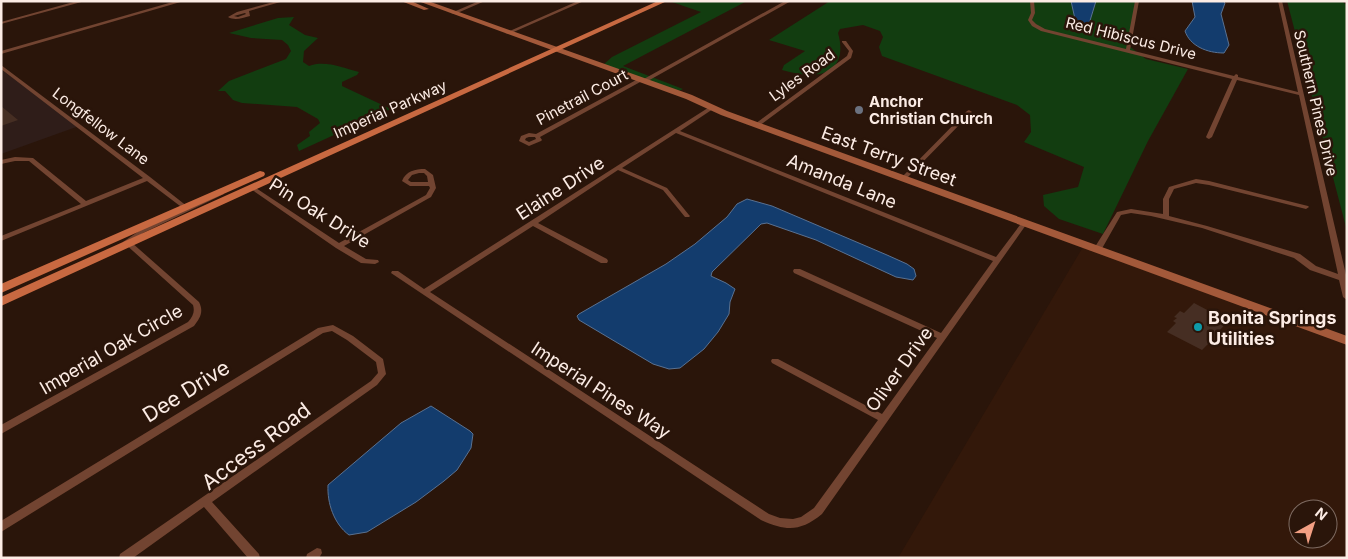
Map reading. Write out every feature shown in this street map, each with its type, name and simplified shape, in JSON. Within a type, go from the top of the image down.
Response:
[{"type":"main road","name":"Imperial Parkway","points":[[1,302],[251,187],[396,124],[643,1]]},
{"type":"main road","name":"Imperial Parkway","points":[[1,289],[238,183],[664,1]]},
{"type":"street","points":[[1,23],[83,1]]},
{"type":"street","points":[[1,53],[182,1]]},
{"type":"street","points":[[247,12],[282,1]]},
{"type":"street","name":"East Terry Street","points":[[421,1],[508,33],[546,50],[689,97],[711,108],[1347,341]]},
{"type":"street","points":[[406,2],[445,13],[453,13],[483,1]]},
{"type":"street","points":[[508,33],[582,1]]},
{"type":"street","name":"Pinetrail Court","points":[[537,136],[789,1]]},
{"type":"street","name":"Red Hibiscus Drive","points":[[1032,1],[1033,13],[1030,20],[1038,28],[1300,92]]},
{"type":"street","points":[[1128,50],[1137,1]]},
{"type":"street","name":"Southern Pines Drive","points":[[1280,1],[1347,297]]},
{"type":"street","points":[[406,2],[546,50]]},
{"type":"street","name":"Lyles Road","points":[[757,125],[849,57],[851,51],[844,42]]},
{"type":"street","name":"Longfellow Lane","points":[[3,70],[185,207]]},
{"type":"street","points":[[1209,137],[1236,76]]},
{"type":"street","name":"Elaine Drive","points":[[425,292],[711,108]]},
{"type":"street","points":[[904,178],[969,112]]},
{"type":"street","name":"Amanda Lane","points":[[675,131],[998,260]]},
{"type":"street","points":[[1,162],[15,159],[31,159],[85,204]]},
{"type":"street","points":[[618,168],[665,189],[687,216]]},
{"type":"street","points":[[1,239],[148,178]]},
{"type":"street","points":[[1166,216],[1166,199],[1171,188],[1196,181],[1209,182],[1306,207]]},
{"type":"street","name":"Imperial Parkway","points":[[128,243],[129,240],[141,232],[211,200],[238,183]]},
{"type":"street","points":[[339,246],[429,196],[433,188],[431,184]]},
{"type":"street","name":"Pin Oak Drive","points":[[251,187],[339,246],[364,261],[374,262]]},
{"type":"street","points":[[1097,250],[1119,213],[1123,210],[1166,216],[1297,256],[1312,268],[1342,278]]},
{"type":"street","name":"Oliver Drive","points":[[793,525],[808,520],[818,511],[1024,222]]},
{"type":"street","points":[[533,223],[604,261]]},
{"type":"street","name":"Imperial Oak Circle","points":[[1,430],[181,331],[197,317],[199,310],[196,304],[128,243]]},
{"type":"street","points":[[797,271],[942,337]]},
{"type":"street","name":"Imperial Pines Way","points":[[395,273],[765,517],[778,523],[793,525]]},
{"type":"street","name":"Dee Drive","points":[[1,527],[321,330],[333,328],[350,338],[380,361],[382,374]]},
{"type":"street","points":[[775,361],[884,419]]},
{"type":"street","name":"Access Road","points":[[255,558],[206,502],[353,399],[374,383],[382,374]]},
{"type":"street","points":[[124,558],[206,502]]},
{"type":"shaded area","points":[[1,69],[79,126],[1,154]]},
{"type":"shaded area","points":[[1083,247],[1347,345],[1347,558],[898,558]]},
{"type":"green space","points":[[747,1],[623,66],[683,89],[679,91],[603,65],[612,57],[701,12],[672,2]]},
{"type":"green space","points":[[830,1],[1071,1],[1075,19],[1089,24],[1096,1],[1139,1],[1129,46],[1146,59],[1188,69],[1148,141],[1103,234],[1059,219],[1044,206],[1043,195],[1078,187],[1084,167],[1024,142],[1031,132],[1030,115],[1017,105],[882,56],[879,47],[883,37],[880,31],[863,25],[840,29],[838,33],[840,42],[839,57],[837,63],[826,72],[806,75],[782,70],[784,65],[805,51],[769,40]]},
{"type":"green space","points":[[1287,1],[1341,1],[1347,5],[1347,231]]},
{"type":"green space","points":[[294,17],[289,25],[305,35],[318,38],[304,51],[303,62],[309,66],[328,64],[359,72],[357,75],[342,82],[342,86],[391,109],[299,151],[297,145],[310,136],[309,132],[320,123],[318,119],[297,107],[242,103],[233,100],[225,91],[218,91],[229,81],[286,59],[291,51],[282,40],[251,38],[229,33],[278,18]]},
{"type":"water","points":[[1071,1],[1096,1],[1089,24],[1082,24],[1075,19]]},
{"type":"water","points":[[1192,1],[1223,1],[1225,3],[1221,14],[1229,45],[1224,53],[1211,52],[1200,48],[1187,36],[1185,31],[1195,17]]},
{"type":"water","points":[[747,199],[772,206],[907,264],[914,269],[916,276],[913,280],[896,277],[816,240],[767,223],[761,224],[712,272],[711,276],[735,289],[730,302],[729,314],[718,332],[704,349],[680,368],[669,369],[653,364],[579,320],[577,316],[579,314],[666,264],[695,244],[727,217],[737,204]]},
{"type":"water","points":[[431,406],[473,434],[471,448],[457,470],[416,502],[367,532],[349,535],[339,525],[332,513],[328,485],[401,423]]},
{"type":"building","points":[[1,106],[18,120],[1,126]]},
{"type":"building","name":"Bonita Springs Utilities","points":[[1194,303],[1228,321],[1220,330],[1226,333],[1216,345],[1210,342],[1202,350],[1167,332],[1176,323],[1173,321],[1177,318],[1174,317],[1180,311],[1184,313]]},
{"type":"place","name":"Anchor Christian Church","points":[[859,110]]},
{"type":"place","name":"Bonita Springs Utilities","points":[[1198,327]]}]
